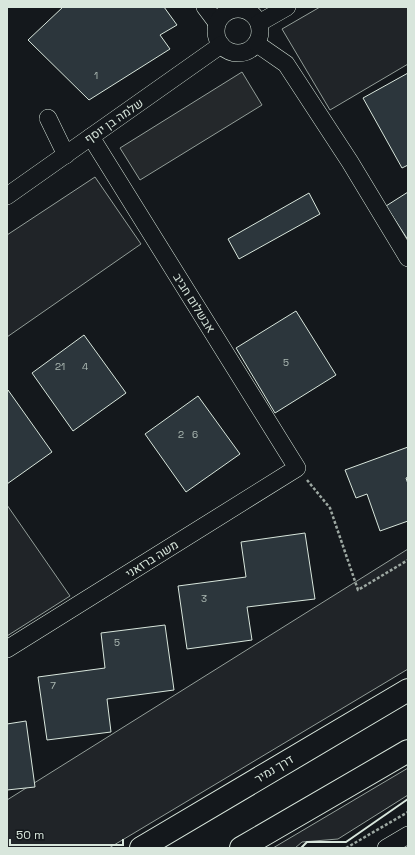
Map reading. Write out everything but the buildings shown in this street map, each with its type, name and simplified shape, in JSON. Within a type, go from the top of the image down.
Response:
[{"type":"highway","name":"דרך נמיר","points":[[140,848],[408,690]]},
{"type":"highway","points":[[241,848],[408,751]]},
{"type":"street","points":[[205,7],[217,23]]},
{"type":"street","points":[[259,23],[287,7]]},
{"type":"street","points":[[234,8],[250,11],[256,16],[259,23],[260,37],[257,44],[252,49],[239,53],[232,53],[221,45],[216,31],[217,23],[224,14],[234,8]]},
{"type":"street","points":[[257,44],[286,64],[350,162],[408,258]]},
{"type":"street","name":"שלמה בן יוסף","points":[[7,196],[221,45]]},
{"type":"street","points":[[48,118],[66,154]]},
{"type":"street","name":"אבשלום חביב","points":[[91,137],[297,468]]},
{"type":"street","name":"משה ברזאני","points":[[7,649],[297,468]]},
{"type":"street","points":[[386,848],[408,835]]},
{"type":"path","points":[[297,468],[330,508],[358,590],[408,560]]},
{"type":"path","points":[[346,848],[408,812]]},
{"type":"shaded area","points":[[320,7],[408,7],[408,64],[330,110],[282,29]]},
{"type":"shaded area","points":[[242,72],[262,105],[140,180],[120,148]]},
{"type":"shaded area","points":[[95,177],[141,244],[7,337],[7,235]]},
{"type":"shaded area","points":[[7,505],[70,596],[7,636]]},
{"type":"shaded area","points":[[408,549],[408,669],[109,848],[7,848],[7,800]]},
{"type":"shaded area","points":[[408,768],[408,795],[338,839],[302,842],[295,848],[273,848]]},
{"type":"wall","points":[[301,848],[307,842],[346,842],[408,799]]}]
